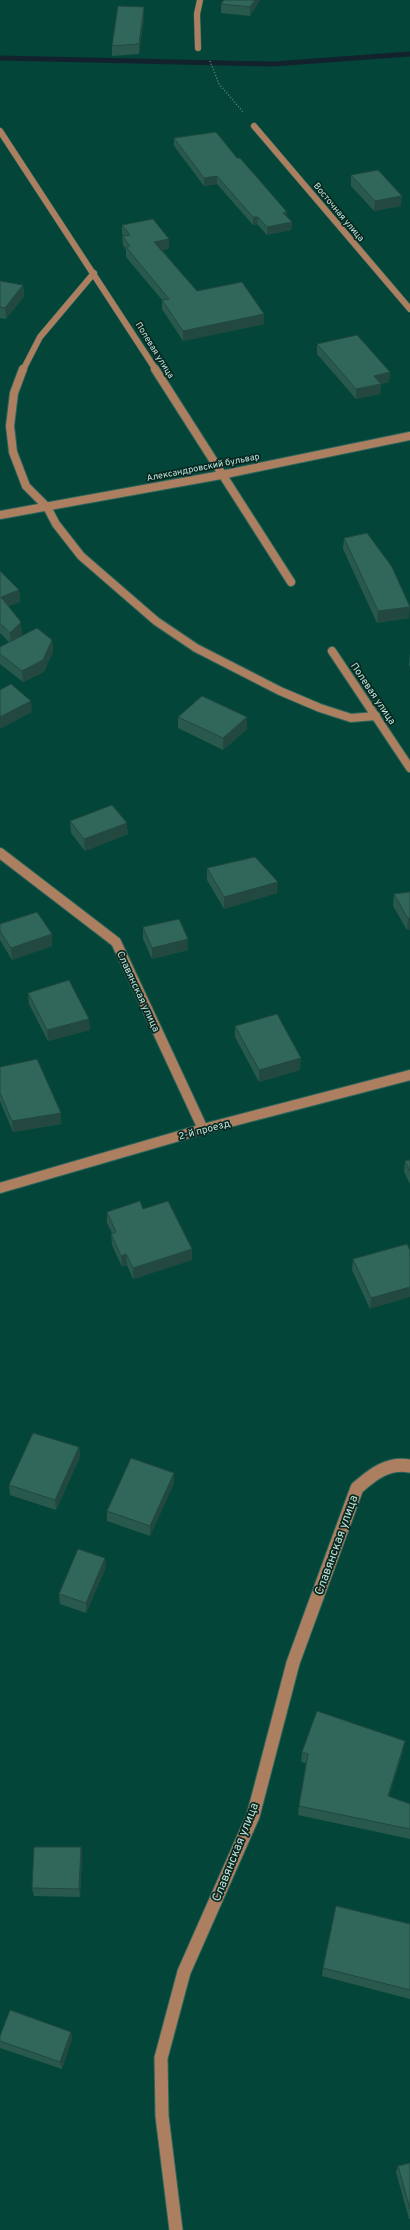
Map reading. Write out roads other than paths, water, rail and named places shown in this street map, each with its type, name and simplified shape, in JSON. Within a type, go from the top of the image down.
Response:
[{"type":"street","points":[[198,48],[197,14],[200,0]]},
{"type":"street","name":"Восточная улица","points":[[254,126],[410,309]]},
{"type":"street","name":"Полевая улица","points":[[0,131],[94,273],[290,582]]},
{"type":"street","points":[[94,273],[40,337],[26,360],[14,393],[10,426],[13,452],[26,486],[46,507],[56,524],[81,556],[156,621],[196,648],[280,691],[320,708],[351,718],[376,716]]},
{"type":"street","name":"Александровский бульвар","points":[[0,515],[221,474],[410,436]]},
{"type":"street","name":"Полевая улица","points":[[332,650],[410,768]]},
{"type":"street","name":"Славянская улица","points":[[0,853],[116,942],[203,1129]]},
{"type":"street","name":"2-й проезд","points":[[0,1188],[203,1129],[410,1075]]},
{"type":"street","name":"Славянская улица","points":[[176,2230],[162,2116],[161,2058],[184,1972],[253,1816],[293,1663],[357,1488],[377,1469],[407,1465]]},
{"type":"waterway","points":[[0,58],[273,64],[410,54]]}]
